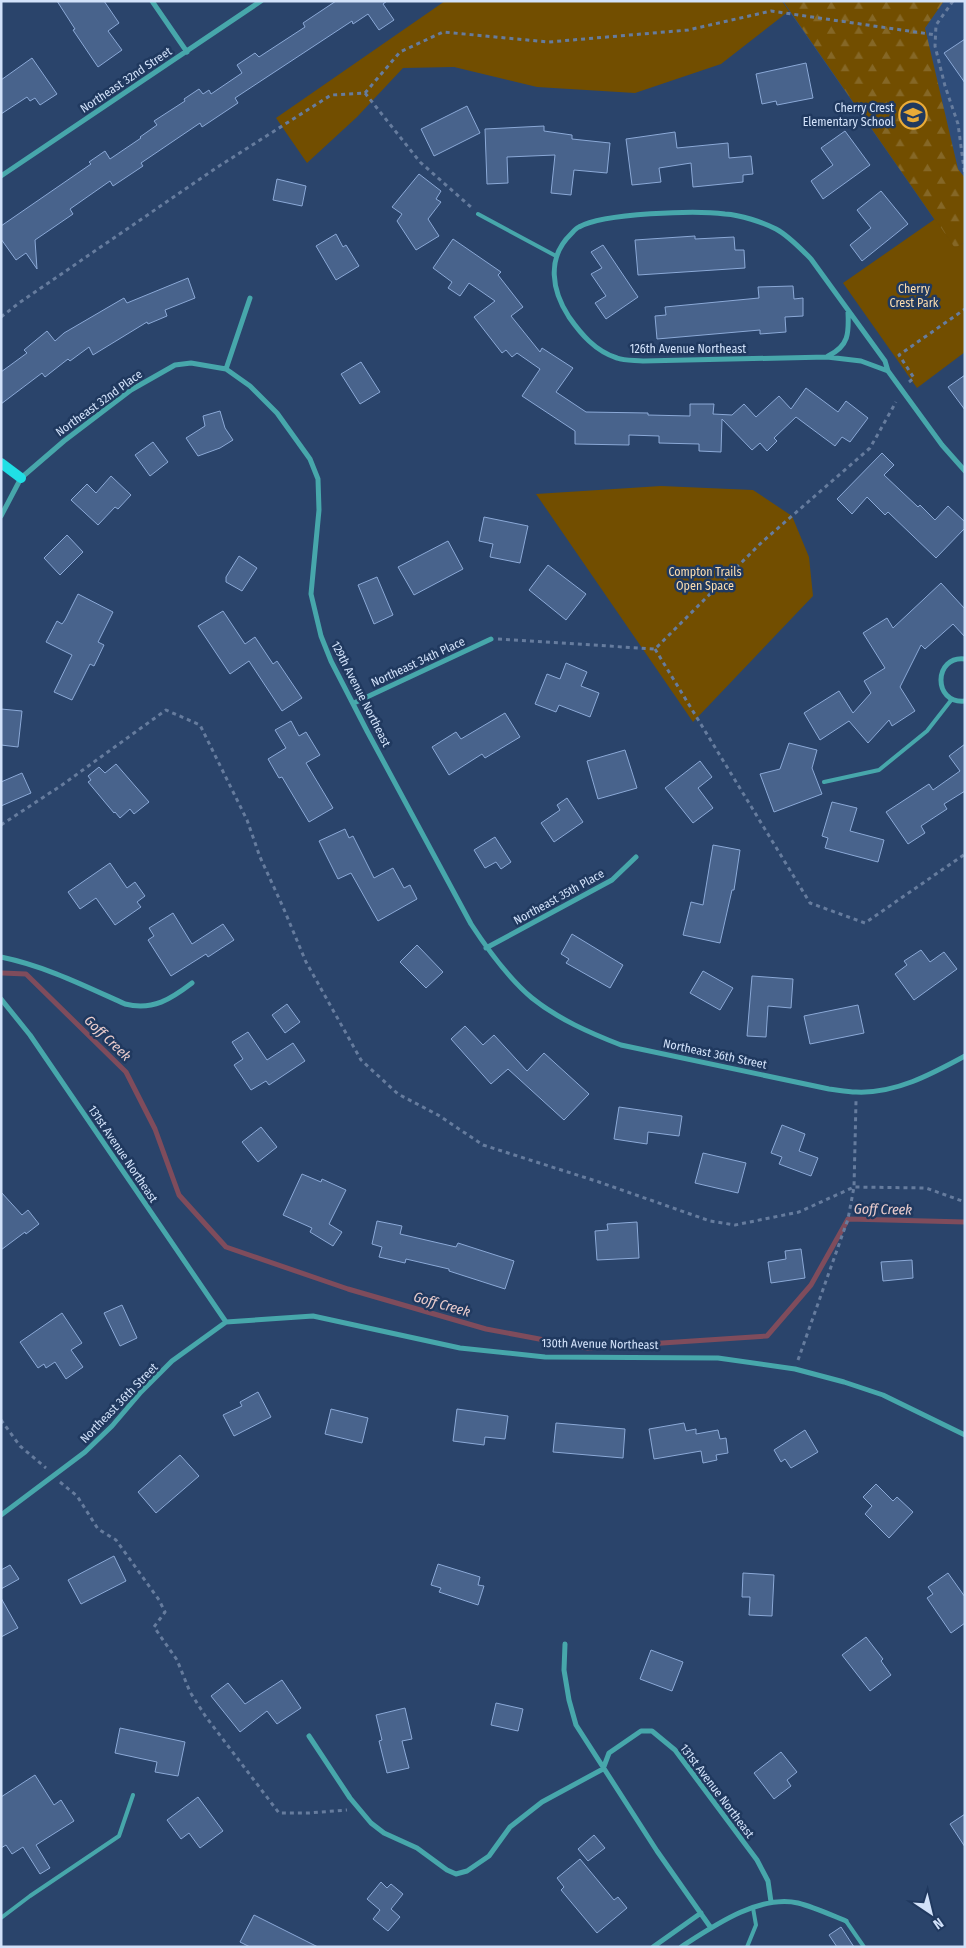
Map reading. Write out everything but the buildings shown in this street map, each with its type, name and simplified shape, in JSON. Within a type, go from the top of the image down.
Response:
[{"type":"street","points":[[152,1],[187,52]]},
{"type":"street","name":"Northeast 32nd Street","points":[[1,176],[261,1]]},
{"type":"street","name":"126th Avenue Northeast","points":[[888,372],[861,361],[827,356],[643,361],[617,358],[599,350],[580,333],[564,309],[555,290],[553,273],[556,256],[563,241],[579,227],[605,218],[694,212],[726,214],[776,229],[811,259],[885,361],[888,372],[942,445],[965,471]]},
{"type":"street","points":[[226,369],[250,298]]},
{"type":"street","points":[[827,356],[838,351],[846,341],[849,330],[848,310]]},
{"type":"street","name":"Northeast 32nd Place","points":[[1,516],[21,478],[64,441],[131,390],[175,365],[191,363],[226,369]]},
{"type":"street","name":"129th Avenue Northeast","points":[[226,369],[250,386],[277,413],[310,458],[318,479],[319,510],[311,594],[321,636],[331,660],[471,924],[486,948]]},
{"type":"street","points":[[1,463],[21,478]]},
{"type":"street","name":"Northeast 34th Place","points":[[354,703],[491,639]]},
{"type":"street","points":[[965,659],[953,660],[947,664],[940,677],[944,691],[952,699],[965,701]]},
{"type":"street","name":"Northeast 35th Place","points":[[486,948],[612,880],[636,857]]},
{"type":"street","name":"Northeast 36th Street","points":[[486,948],[532,998],[560,1017],[593,1034],[621,1044],[829,1089],[856,1092],[877,1091],[908,1084],[965,1056]]},
{"type":"street","points":[[1,957],[18,960],[55,973],[125,1004],[137,1007],[172,998],[192,983]]},
{"type":"street","name":"131st Avenue Northeast","points":[[1,999],[30,1035],[226,1322]]},
{"type":"street","name":"130th Avenue Northeast","points":[[226,1322],[312,1316],[460,1348],[545,1357],[718,1358],[795,1369],[883,1395],[965,1435]]},
{"type":"street","name":"Northeast 36th Street","points":[[1,1515],[85,1452],[112,1426],[141,1392],[172,1361],[226,1322]]},
{"type":"street","points":[[565,1644],[564,1670],[569,1700],[576,1725],[603,1769],[711,1928]]},
{"type":"street","name":"131st Avenue Northeast","points":[[603,1769],[609,1753],[641,1731],[652,1731],[676,1750],[757,1860],[768,1881],[771,1902]]},
{"type":"street","points":[[309,1736],[371,1823],[384,1833],[417,1848],[447,1870],[456,1874],[462,1874],[489,1856],[510,1827],[542,1802],[603,1769]]},
{"type":"street","points":[[681,1947],[711,1928],[742,1912],[771,1902],[797,1903],[846,1921]]},
{"type":"street","points":[[653,1947],[701,1913]]},
{"type":"lane","points":[[478,214],[556,256]]},
{"type":"lane","points":[[824,782],[879,770],[927,731],[952,699]]},
{"type":"lane","points":[[1,1918],[30,1896],[119,1836],[133,1795]]},
{"type":"lane","points":[[747,1947],[756,1925],[753,1908]]},
{"type":"lane","points":[[846,1921],[864,1947]]},
{"type":"path","points":[[953,1],[936,25],[935,46],[945,86],[958,124],[965,176]]},
{"type":"path","points":[[365,94],[400,52],[443,32],[549,42],[688,30],[771,11],[936,35]]},
{"type":"path","points":[[1,317],[216,168],[331,94],[365,94]]},
{"type":"path","points":[[365,94],[420,162],[478,214]]},
{"type":"path","points":[[909,382],[914,378],[899,355],[965,309]]},
{"type":"path","points":[[491,639],[655,649],[762,542],[870,448],[896,402]]},
{"type":"path","points":[[655,649],[810,903],[865,923],[965,854]]},
{"type":"path","points":[[1,825],[62,785],[166,710],[200,725],[247,820],[260,857],[306,962],[361,1060],[398,1094],[438,1115],[483,1145],[608,1184],[710,1221],[735,1226],[799,1212],[854,1187],[926,1188],[965,1202]]},
{"type":"path","points":[[795,1369],[848,1219],[854,1187],[856,1092]]},
{"type":"path","points":[[1,1420],[20,1446],[77,1496],[98,1529],[116,1540],[159,1600],[165,1612],[154,1627],[177,1660],[190,1692],[229,1750],[279,1813],[360,1810]]},
{"type":"shaded area","name":"Cherry Crest Elementary School","points":[[782,1],[965,1],[965,242],[955,249]]},
{"type":"green space","points":[[445,1],[782,1],[789,11],[721,64],[635,93],[537,87],[454,67],[403,68],[357,117],[307,163],[276,118]]},
{"type":"green space","name":"Cherry Crest Elementary School","points":[[783,1],[944,1],[925,28],[958,169],[965,178],[965,242],[955,249]]},
{"type":"green space","name":"Cherry Crest Park","points":[[935,219],[955,248],[965,242],[965,352],[917,388],[843,283]]},
{"type":"green space","name":"Compton Trails Open Space","points":[[661,486],[753,490],[792,516],[809,557],[813,596],[693,722],[536,494]]},
{"type":"waterway","name":"Goff Creek","points":[[2,973],[26,974],[126,1072],[155,1129],[179,1195],[226,1247],[348,1289],[486,1329],[587,1348],[767,1336],[811,1285],[848,1219],[965,1222]]},
{"type":"place","name":"Cherry Crest Elementary School","points":[[913,115]]}]
